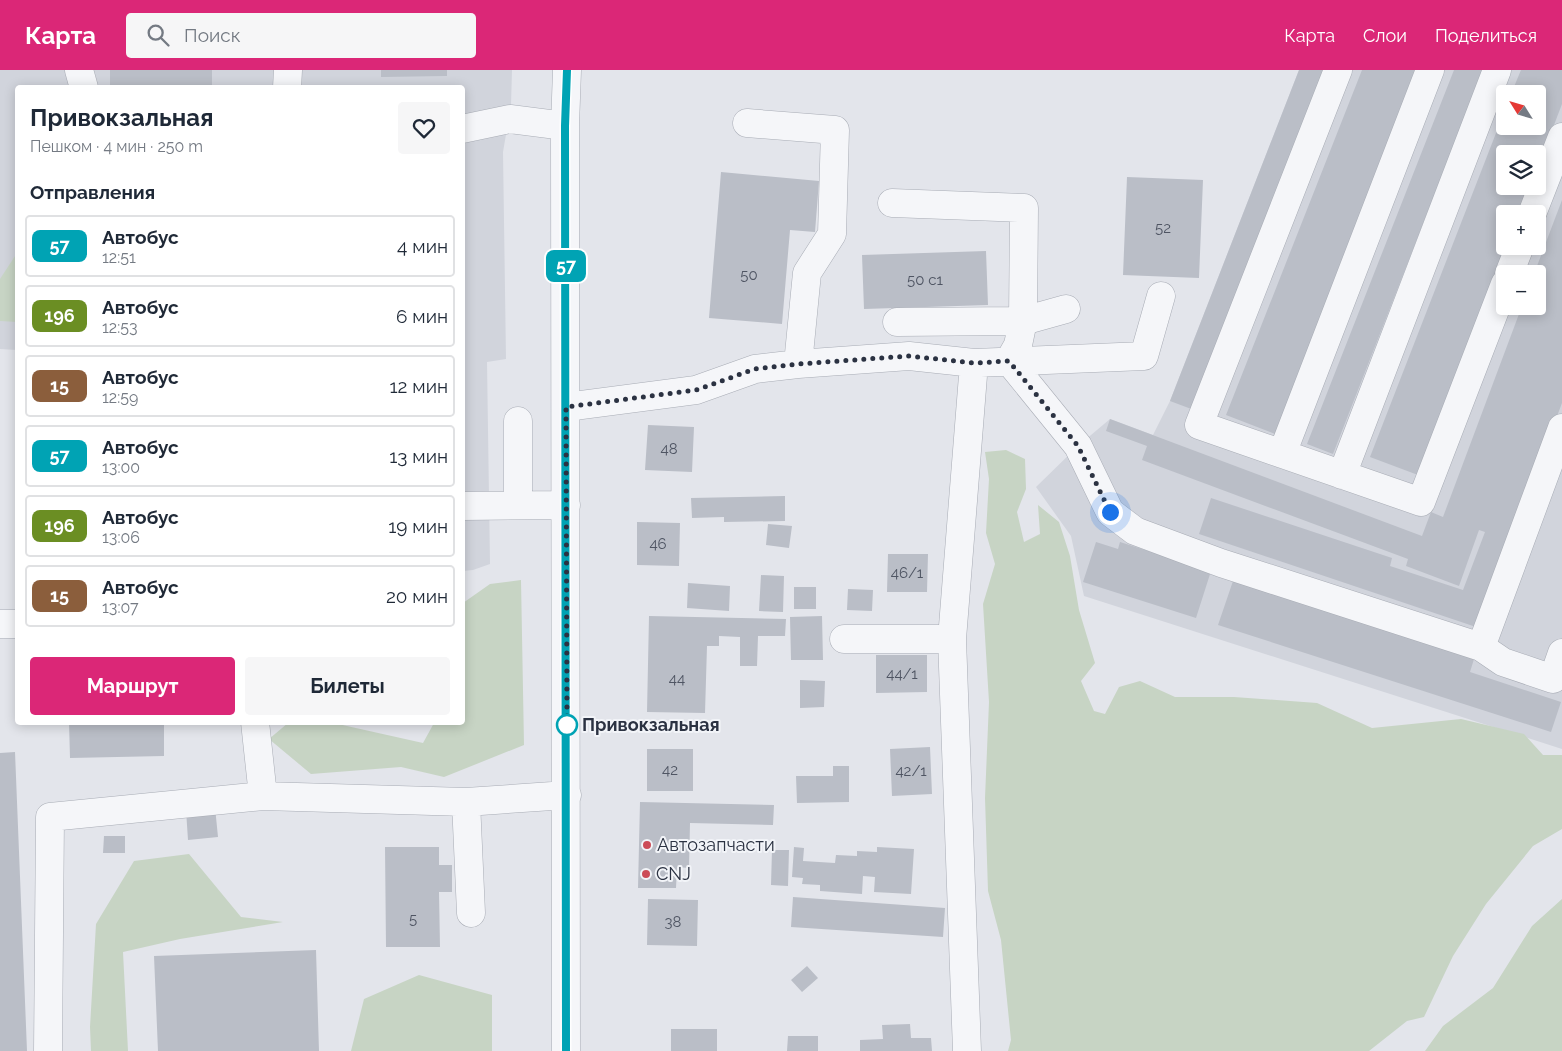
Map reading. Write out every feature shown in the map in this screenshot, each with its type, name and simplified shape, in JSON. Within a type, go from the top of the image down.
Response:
[{"type":"street","points":[[79,70],[83,85]]},
{"type":"street","points":[[287,85],[288,70]]},
{"type":"street","points":[[566,1051],[565,126],[567,70]]},
{"type":"street","points":[[1338,70],[1200,425],[1421,502],[1496,307]]},
{"type":"street","points":[[1282,454],[1430,70]]},
{"type":"street","points":[[1342,475],[1498,70]]},
{"type":"street","points":[[465,128],[510,119],[565,126]]},
{"type":"street","points":[[747,123],[835,130],[832,234],[807,273],[798,364]]},
{"type":"street","points":[[1536,205],[1562,137]]},
{"type":"street","points":[[892,204],[1024,208],[1023,321],[1018,345],[1009,361]]},
{"type":"street","points":[[566,407],[696,390],[755,369],[798,364],[909,356],[974,363],[1144,356],[1162,296]]},
{"type":"street","points":[[897,322],[1023,321],[1066,309]]},
{"type":"street","points":[[1009,361],[1078,446],[1110,512],[1135,532],[1221,564],[1481,647],[1503,662],[1553,680],[1562,653]]},
{"type":"street","points":[[967,1051],[952,639],[974,363]]},
{"type":"street","points":[[518,421],[518,505]]},
{"type":"street","points":[[1481,647],[1562,428]]},
{"type":"street","points":[[465,506],[566,505]]},
{"type":"street","points":[[0,624],[15,624]]},
{"type":"street","points":[[844,639],[952,639]]},
{"type":"street","points":[[255,725],[264,796]]},
{"type":"street","points":[[48,1051],[50,817],[264,796],[466,802],[567,795]]},
{"type":"street","points":[[466,802],[471,913]]},
{"type":"shaded area","points":[[0,70],[512,70],[511,105],[503,152],[506,359],[487,362],[490,564],[465,571],[465,85],[15,85],[15,350],[0,349]]},
{"type":"shaded area","points":[[1299,70],[1562,70],[1562,749],[1084,596],[1071,536],[1036,487],[1078,446],[1110,419],[1153,435],[1170,401]]},
{"type":"green space","points":[[15,256],[15,322],[0,321],[0,279]]},
{"type":"green space","points":[[1006,450],[1025,459],[1026,489],[1017,512],[1024,542],[1040,534],[1038,505],[1059,522],[1070,556],[1079,610],[1095,663],[1081,681],[1094,711],[1105,714],[1119,687],[1140,681],[1175,697],[1234,697],[1317,703],[1372,728],[1461,719],[1524,734],[1543,755],[1562,755],[1562,829],[1533,846],[1486,904],[1453,956],[1424,1017],[1407,1021],[1369,1051],[1008,1051],[1011,1040],[1001,940],[988,891],[985,798],[989,702],[983,604],[995,564],[986,533],[989,479],[985,452]]},
{"type":"green space","points":[[521,580],[524,745],[444,777],[401,767],[311,774],[269,739],[286,725],[342,725],[423,743],[433,725],[465,725],[465,602],[490,584]]},
{"type":"green space","points":[[189,854],[241,917],[283,922],[180,939],[123,952],[128,1051],[91,1051],[90,1027],[96,924],[134,861]]},
{"type":"green space","points":[[1562,899],[1562,1051],[1425,1051],[1443,1026],[1493,988],[1532,926]]},
{"type":"green space","points":[[419,975],[492,995],[492,1051],[351,1051],[364,999]]},
{"type":"building","points":[[110,70],[212,70],[212,85],[110,85]]},
{"type":"building","points":[[381,70],[447,70],[447,76],[381,77]]},
{"type":"building","points":[[1299,70],[1327,70],[1194,410],[1170,401]]},
{"type":"building","points":[[1362,70],[1417,70],[1275,434],[1226,415]]},
{"type":"building","points":[[1454,70],[1483,70],[1333,454],[1307,444]]},
{"type":"building","points":[[1521,70],[1562,70],[1562,104],[1546,146],[1496,145],[1496,195],[1526,195],[1523,205],[1496,205],[1496,255],[1504,255],[1500,265],[1496,265],[1496,274],[1418,475],[1370,457],[1496,133],[1496,135],[1546,135],[1546,85],[1515,85]]},
{"type":"building","points":[[721,172],[819,181],[815,232],[790,230],[782,324],[709,318]]},
{"type":"building","points":[[1127,177],[1203,180],[1199,278],[1123,275]]},
{"type":"building","points":[[1562,200],[1562,403],[1488,599],[1479,628],[1199,534],[1211,498],[1392,558],[1390,566],[1463,590],[1485,532],[1479,530],[1459,586],[1406,566],[1408,559],[1142,460],[1147,446],[1106,431],[1110,419],[1422,536],[1431,512],[1443,517],[1519,315],[1546,315],[1546,265],[1537,265],[1541,255],[1546,255],[1546,242]]},
{"type":"building","points":[[986,251],[988,305],[864,309],[862,255]]},
{"type":"building","points":[[648,425],[694,427],[692,472],[645,470]]},
{"type":"building","points":[[785,496],[785,521],[724,522],[724,517],[692,518],[691,498]]},
{"type":"building","points":[[637,522],[680,523],[679,566],[637,565]]},
{"type":"building","points":[[768,524],[792,526],[789,548],[766,545]]},
{"type":"building","points":[[1096,542],[1118,549],[1120,542],[1211,571],[1196,618],[1083,582]]},
{"type":"building","points":[[888,554],[928,554],[927,592],[887,592]]},
{"type":"building","points":[[761,575],[784,576],[783,612],[759,611]]},
{"type":"building","points":[[1233,581],[1474,659],[1470,672],[1561,702],[1551,732],[1218,625]]},
{"type":"building","points":[[688,583],[730,586],[729,611],[687,608]]},
{"type":"building","points":[[794,587],[816,587],[816,609],[794,609]]},
{"type":"building","points":[[848,589],[873,590],[872,611],[847,610]]},
{"type":"building","points":[[649,616],[786,619],[785,636],[758,636],[757,666],[740,666],[740,637],[719,636],[719,646],[707,646],[705,713],[647,712]]},
{"type":"building","points":[[822,616],[823,660],[791,660],[790,617]]},
{"type":"building","points":[[876,655],[927,655],[927,692],[876,693]]},
{"type":"building","points":[[800,680],[825,681],[824,707],[800,708]]},
{"type":"building","points":[[69,725],[164,725],[164,756],[70,758]]},
{"type":"building","points":[[930,747],[932,794],[892,796],[890,749]]},
{"type":"building","points":[[647,749],[693,749],[693,791],[647,791]]},
{"type":"building","points":[[15,752],[27,1051],[0,1051],[0,753]]},
{"type":"building","points":[[833,766],[849,766],[849,802],[797,803],[796,776],[833,776]]},
{"type":"building","points":[[640,802],[774,805],[773,825],[690,823],[689,868],[677,867],[676,888],[638,888]]},
{"type":"building","points":[[215,807],[218,837],[188,840],[186,810]]},
{"type":"building","points":[[104,836],[125,836],[125,853],[103,853]]},
{"type":"building","points":[[385,847],[439,847],[439,865],[452,865],[452,892],[439,892],[440,947],[386,947]]},
{"type":"building","points":[[794,847],[804,848],[803,861],[835,863],[836,855],[857,856],[857,851],[877,852],[877,847],[914,849],[911,894],[874,892],[875,877],[863,876],[862,894],[820,891],[820,885],[802,884],[803,878],[792,877]]},
{"type":"building","points":[[772,850],[789,850],[788,886],[771,885]]},
{"type":"building","points":[[793,897],[945,908],[943,937],[791,927]]},
{"type":"building","points":[[648,899],[698,900],[697,946],[647,945]]},
{"type":"building","points":[[316,950],[319,1051],[158,1051],[154,956]]},
{"type":"building","points":[[807,966],[818,978],[802,992],[791,980]]},
{"type":"building","points":[[910,1024],[911,1038],[931,1038],[932,1051],[860,1051],[860,1040],[883,1039],[882,1025]]},
{"type":"building","points":[[671,1029],[717,1029],[717,1051],[671,1051]]},
{"type":"building","points":[[788,1036],[818,1036],[818,1051],[787,1051]]},
{"type":"bus line","name":"57","points":[[566,1051],[565,126],[567,70]]},
{"type":"place","name":"Привокзальная","points":[[567,725]]},
{"type":"place","name":"Автозапчасти","points":[[647,845]]},
{"type":"place","name":"CNJ","points":[[646,874]]},
{"type":"route","points":[[567,725],[566,407],[696,390],[755,369],[798,364],[909,356],[974,363],[1009,361],[1078,446],[1110,512]]}]
